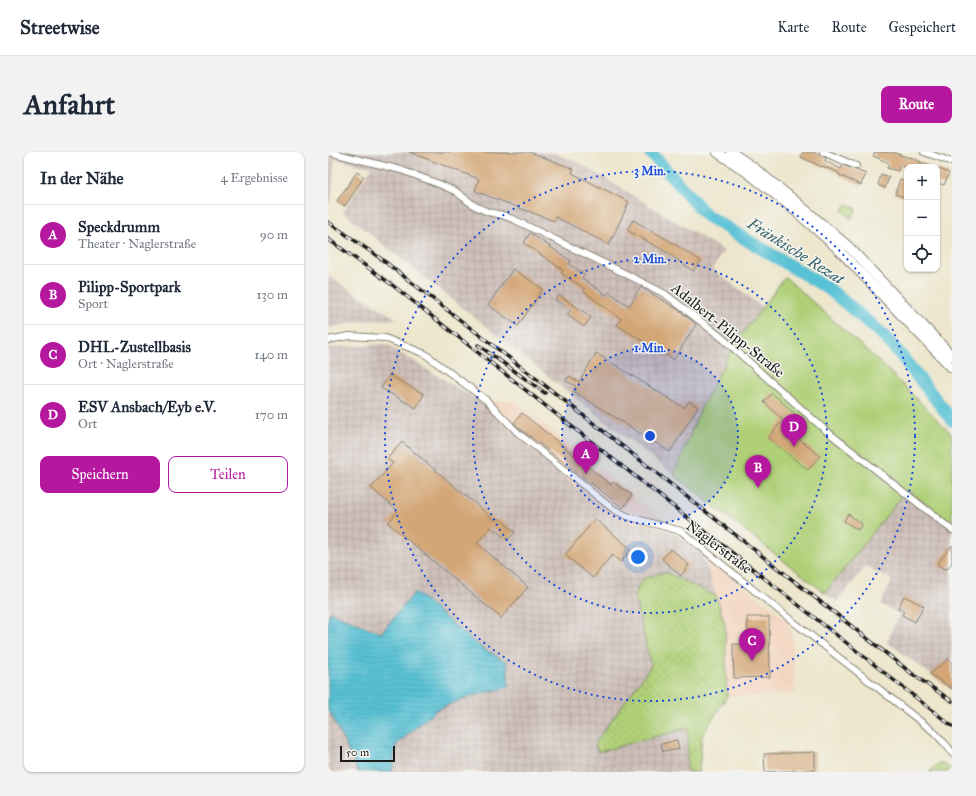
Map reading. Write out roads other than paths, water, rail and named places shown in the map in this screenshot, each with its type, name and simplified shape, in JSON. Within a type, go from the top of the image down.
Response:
[{"type":"main road","points":[[716,152],[748,173],[837,248],[952,368]]},
{"type":"main road","points":[[731,152],[753,167],[849,247],[952,356]]},
{"type":"street","name":"Adalbert-Pilipp-Straße","points":[[329,152],[401,170],[439,184],[455,191],[474,206],[515,220],[665,294],[721,337],[824,429],[952,530]]},
{"type":"street","points":[[823,152],[856,166]]},
{"type":"street","points":[[924,152],[952,162]]},
{"type":"street","name":"Naglerstraße","points":[[328,340],[349,336],[385,338],[426,354],[486,400],[518,433],[613,509],[629,517],[681,531],[781,612],[934,732],[952,753]]},
{"type":"water","points":[[415,592],[479,646],[507,662],[509,687],[468,697],[436,710],[396,745],[392,772],[358,772],[331,714],[328,712],[328,618],[330,612],[381,633]]},
{"type":"waterway","name":"Fränkische Rezat","points":[[650,152],[707,216],[829,289],[881,333],[899,353],[952,420]]},
{"type":"railway","points":[[328,222],[380,258],[565,401],[915,676],[952,701]]},
{"type":"railway","points":[[328,239],[391,284],[952,726]]},
{"type":"railway","points":[[478,345],[545,393]]},
{"type":"place","name":"ESV Ansbach/Eyb e.V.","points":[[794,447]]},
{"type":"place","name":"Speckdrumm","points":[[586,474]]},
{"type":"place","name":"Pilipp-Sportpark","points":[[758,488]]},
{"type":"place","name":"DHL-Zustellbasis","points":[[752,661]]}]
